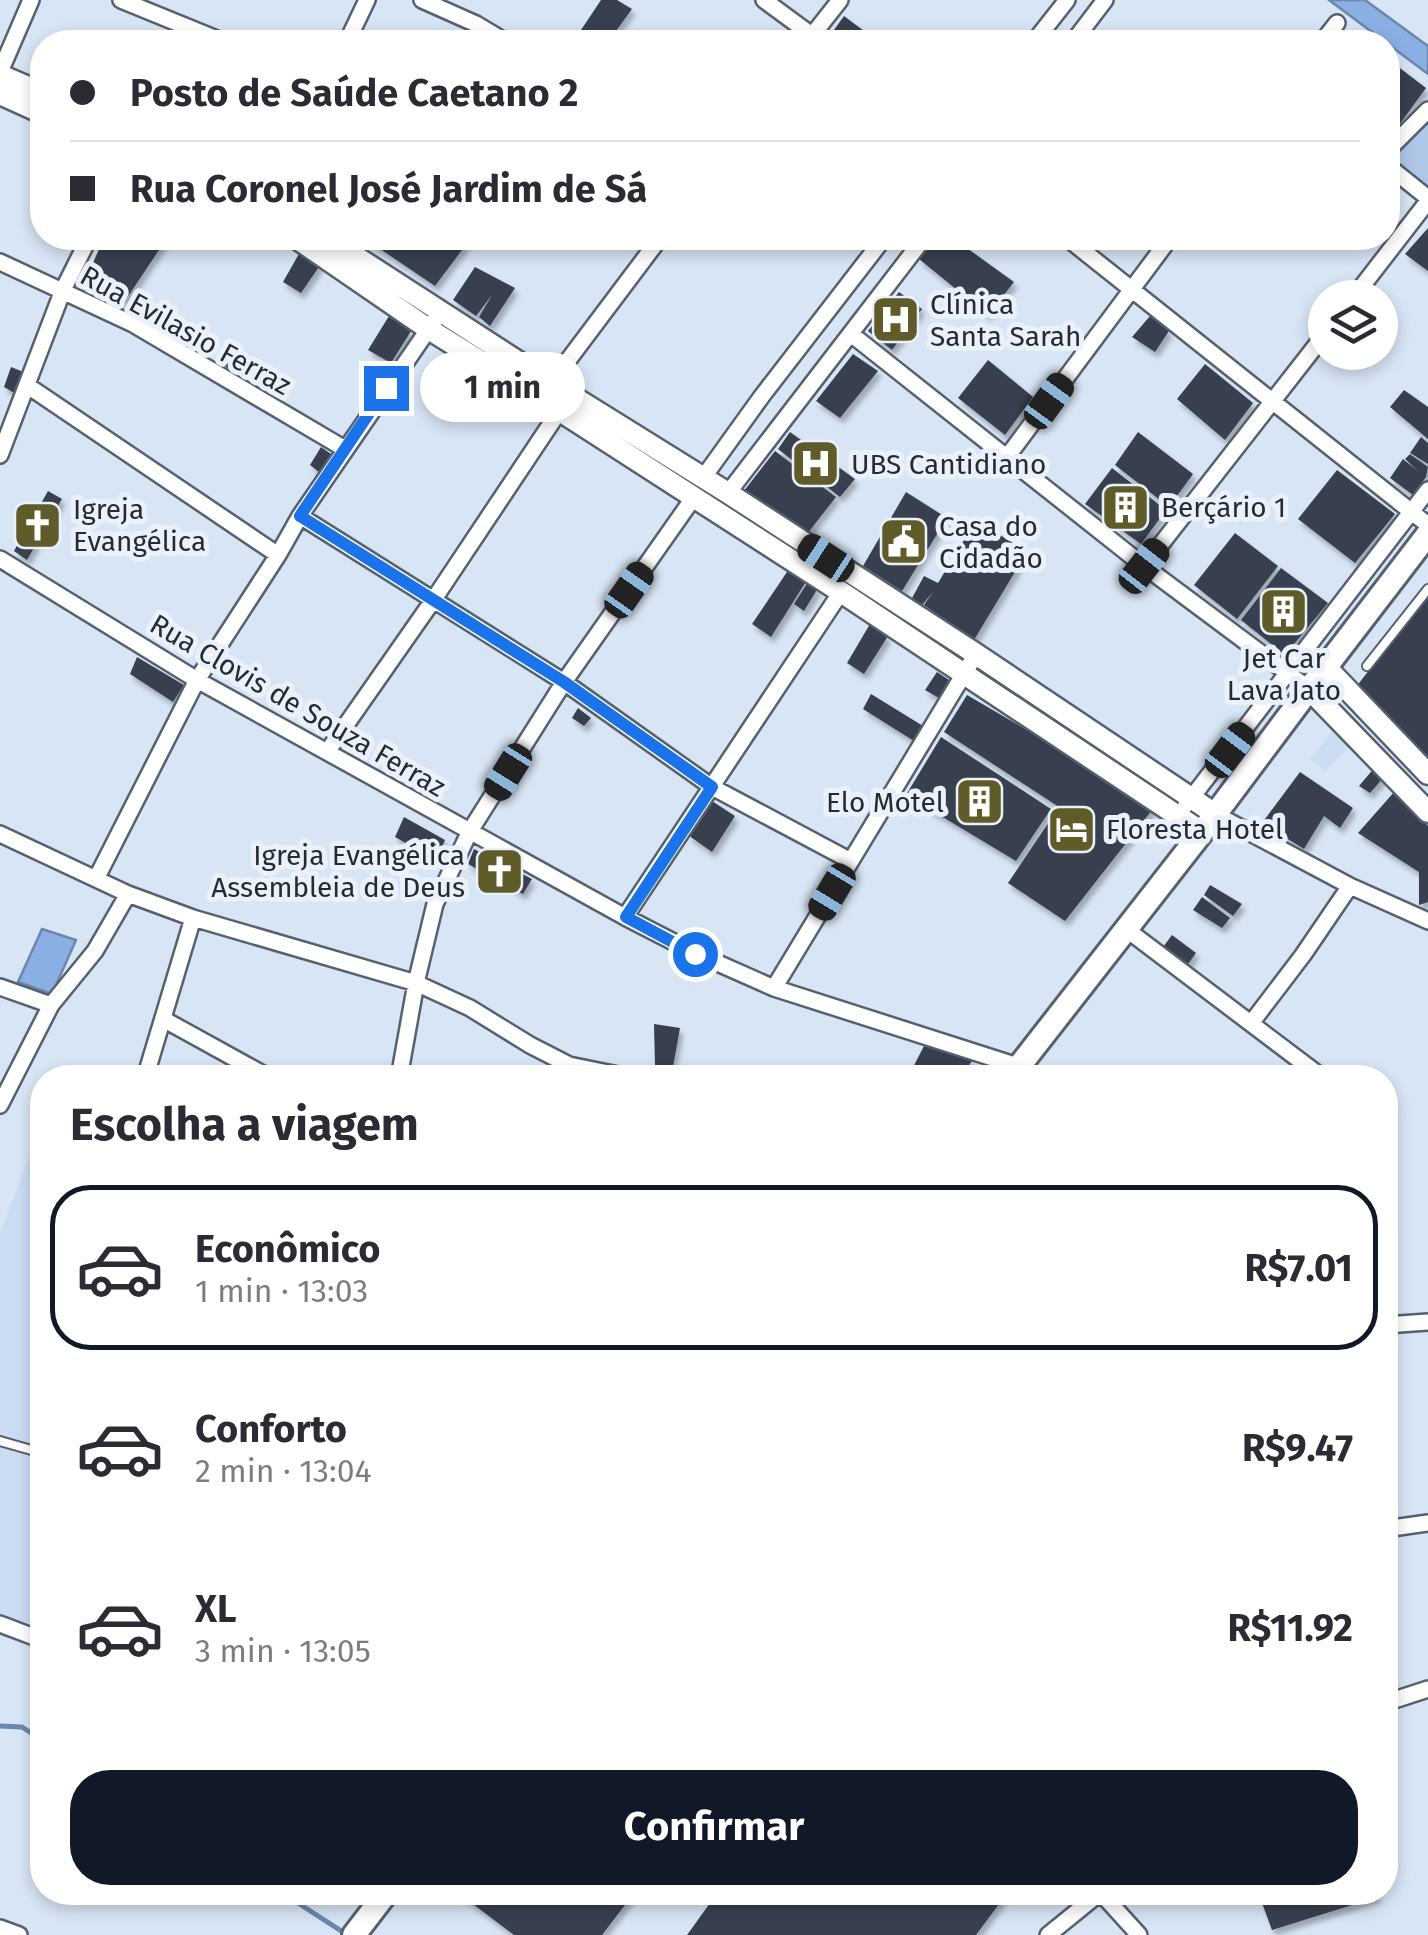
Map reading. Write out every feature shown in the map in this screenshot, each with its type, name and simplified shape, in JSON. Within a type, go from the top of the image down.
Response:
[{"type":"main road","points":[[1019,1065],[1428,534]]},
{"type":"main road","points":[[359,1928],[377,1905]]},
{"type":"street","points":[[30,87],[0,73],[31,0]]},
{"type":"street","points":[[121,0],[195,30]]},
{"type":"street","points":[[353,30],[367,0]]},
{"type":"street","points":[[422,0],[486,30]]},
{"type":"street","points":[[764,0],[802,30]]},
{"type":"street","points":[[820,30],[840,0]]},
{"type":"street","points":[[1043,30],[1066,0]]},
{"type":"street","points":[[1082,30],[1105,0]]},
{"type":"street","points":[[1333,30],[1338,24]]},
{"type":"street","points":[[0,94],[30,107]]},
{"type":"street","points":[[1400,138],[1428,110]]},
{"type":"street","points":[[1400,176],[1428,200],[1400,237]]},
{"type":"street","points":[[2,445],[63,290],[83,250]]},
{"type":"street","points":[[316,250],[551,383],[565,403]]},
{"type":"street","points":[[343,250],[434,319],[698,487],[841,592],[964,675],[1208,823],[1428,921]]},
{"type":"street","points":[[551,383],[651,250]]},
{"type":"street","points":[[401,1065],[435,904],[470,831],[564,682],[698,487],[762,396],[875,250]]},
{"type":"street","points":[[728,493],[915,250]]},
{"type":"street","points":[[1082,250],[1428,525]]},
{"type":"street","points":[[1008,457],[1161,250]]},
{"type":"street","points":[[1367,280],[1390,250]]},
{"type":"street","name":"Rua Evilasio Ferraz","points":[[0,262],[133,324],[345,449]]},
{"type":"street","points":[[96,879],[197,680],[300,516],[434,319]]},
{"type":"street","points":[[851,334],[1144,566],[1308,688],[1428,812]]},
{"type":"street","points":[[1144,566],[1308,356]]},
{"type":"street","points":[[28,386],[278,555]]},
{"type":"street","points":[[327,752],[565,403]]},
{"type":"street","points":[[698,487],[728,493],[976,654],[1184,808]]},
{"type":"street","points":[[1184,808],[1428,490]]},
{"type":"street","points":[[300,516],[564,682],[712,787],[851,861]]},
{"type":"street","name":"Rua Clovis de Souza Ferraz","points":[[0,559],[197,680],[695,954],[774,988],[994,1065]]},
{"type":"street","points":[[626,917],[841,592]]},
{"type":"street","points":[[878,617],[892,600]]},
{"type":"street","points":[[774,988],[976,654]]},
{"type":"street","points":[[1326,667],[1428,774]]},
{"type":"street","points":[[0,834],[128,894],[194,918],[416,983],[470,1008],[569,1065]]},
{"type":"street","points":[[1252,1022],[1350,886]]},
{"type":"street","points":[[0,1105],[51,1005],[95,951],[128,894]]},
{"type":"street","points":[[149,1065],[194,918]]},
{"type":"street","points":[[1126,929],[1307,1065]]},
{"type":"street","points":[[0,988],[51,1005]]},
{"type":"street","points":[[163,1019],[246,1065]]},
{"type":"street","points":[[1398,1324],[1428,1322]]},
{"type":"street","points":[[1398,1527],[1428,1523]]},
{"type":"street","points":[[0,1624],[30,1635]]},
{"type":"street","points":[[1398,1699],[1428,1689]]},
{"type":"street","points":[[1048,1935],[1086,1905]]},
{"type":"street","points":[[1112,1905],[1139,1935]]},
{"type":"street","points":[[0,1928],[20,1935]]},
{"type":"lane","points":[[1367,666],[1428,589]]},
{"type":"lane","points":[[0,1441],[30,1450]]},
{"type":"shaded area","points":[[1329,0],[1365,0],[1428,46],[1428,74],[1400,53],[1400,30],[1369,30]]},
{"type":"shaded area","points":[[1428,117],[1428,197],[1419,194],[1400,171],[1400,142]]},
{"type":"shaded area","points":[[1335,727],[1351,745],[1325,771],[1310,759]]},
{"type":"shaded area","points":[[42,929],[76,940],[52,994],[18,982]]},
{"type":"shaded area","points":[[30,1154],[30,1631],[0,1619],[0,1233]]},
{"type":"building","points":[[601,0],[617,0],[632,9],[617,30],[581,30]]},
{"type":"building","points":[[844,16],[863,30],[834,30]]},
{"type":"building","points":[[1400,68],[1426,88],[1400,124]]},
{"type":"building","points":[[1428,228],[1428,271],[1405,254]]},
{"type":"building","points":[[99,250],[159,250],[123,304],[84,283]]},
{"type":"building","points":[[382,250],[462,250],[435,286]]},
{"type":"building","points":[[926,250],[970,250],[1014,282],[988,315],[919,259]]},
{"type":"building","points":[[300,252],[321,264],[301,293],[283,282]]},
{"type":"building","points":[[475,267],[515,288],[490,326],[479,317],[492,295],[476,316],[453,300]]},
{"type":"building","name":"Clínica Santa Sarah","points":[[899,292],[922,309],[892,350],[868,331]]},
{"type":"building","points":[[389,316],[411,331],[391,363],[368,350]]},
{"type":"building","points":[[1150,316],[1169,331],[1155,352],[1132,337]]},
{"type":"building","points":[[232,344],[246,353],[235,372],[221,364]]},
{"type":"building","points":[[853,354],[878,371],[840,418],[816,401]]},
{"type":"building","points":[[988,360],[1033,397],[1005,435],[958,398]]},
{"type":"building","points":[[1205,364],[1253,403],[1225,440],[1177,399]]},
{"type":"building","points":[[11,367],[26,373],[16,394],[4,387]]},
{"type":"building","points":[[1404,390],[1428,407],[1428,439],[1390,407]]},
{"type":"building","name":"UBS Cantidiano","points":[[790,432],[855,479],[840,497],[778,449]]},
{"type":"building","points":[[1138,432],[1193,474],[1169,507],[1115,465]]},
{"type":"building","points":[[1421,437],[1428,443],[1428,464],[1410,453]]},
{"type":"building","points":[[321,447],[331,454],[319,472],[310,465]]},
{"type":"building","points":[[775,451],[836,497],[807,534],[743,492]]},
{"type":"building","points":[[1410,454],[1428,467],[1413,495],[1390,478],[1403,459],[1418,471],[1405,459]]},
{"type":"building","name":"Berçário 1","points":[[1112,468],[1166,510],[1141,544],[1085,504]]},
{"type":"building","points":[[1337,470],[1395,514],[1355,563],[1298,519]]},
{"type":"building","name":"Igreja Evangélica","points":[[48,491],[62,499],[27,560],[14,551]]},
{"type":"building","name":"Casa do Cidadão","points":[[906,492],[947,518],[902,591],[863,566]]},
{"type":"building","points":[[976,520],[1027,552],[974,640],[924,605],[933,592],[922,605],[912,598],[924,576],[938,583]]},
{"type":"building","points":[[1235,533],[1278,566],[1237,619],[1194,585]]},
{"type":"building","name":"Jet Car Lava Jato","points":[[1281,568],[1328,603],[1285,655],[1241,620]]},
{"type":"building","points":[[789,569],[807,580],[771,637],[752,624]]},
{"type":"building","points":[[808,582],[818,588],[804,611],[794,604]]},
{"type":"building","points":[[1428,594],[1428,763],[1356,687]]},
{"type":"building","points":[[870,624],[888,636],[864,674],[847,663]]},
{"type":"building","points":[[137,657],[184,685],[173,702],[130,674]]},
{"type":"building","points":[[937,672],[949,680],[939,698],[925,690]]},
{"type":"building","points":[[871,694],[923,726],[914,741],[863,709]]},
{"type":"building","name":"Floresta Hotel","points":[[967,695],[1156,805],[1065,921],[1008,883],[1059,807],[944,732]]},
{"type":"building","points":[[578,708],[591,718],[584,726],[572,718]]},
{"type":"building","name":"Elo Motel","points":[[941,737],[1051,809],[1016,861],[906,795]]},
{"type":"building","points":[[1375,767],[1384,777],[1370,793],[1359,786]]},
{"type":"building","points":[[1300,772],[1353,808],[1340,828],[1324,816],[1304,849],[1262,823]]},
{"type":"building","points":[[1395,791],[1428,826],[1428,902],[1419,905],[1419,872],[1358,833]]},
{"type":"building","points":[[712,801],[735,816],[712,852],[688,835]]},
{"type":"building","points":[[404,817],[445,840],[436,860],[395,837]]},
{"type":"building","name":"Igreja Evangélica Assembleia de Deus","points":[[474,849],[532,879],[523,894],[468,864]]},
{"type":"building","points":[[1210,885],[1242,904],[1233,916],[1204,895]]},
{"type":"building","points":[[1202,897],[1230,918],[1222,928],[1193,910]]},
{"type":"building","points":[[1172,935],[1196,953],[1188,964],[1163,947]]},
{"type":"building","points":[[654,1024],[680,1028],[673,1065],[655,1065]]},
{"type":"building","points":[[924,1046],[973,1060],[969,1065],[914,1065]]},
{"type":"building","points":[[474,1905],[625,1905],[602,1935],[514,1935]]},
{"type":"building","points":[[709,1905],[998,1905],[976,1935],[687,1935]]},
{"type":"building","points":[[1263,1905],[1352,1905],[1272,1930]]},
{"type":"waterway","points":[[0,1726],[22,1727],[30,1732]]},
{"type":"waterway","points":[[301,1905],[346,1934]]},
{"type":"place","name":"Clínica Santa Sarah","points":[[895,320]]},
{"type":"place","name":"UBS Cantidiano","points":[[816,464]]},
{"type":"place","name":"Berçário 1","points":[[1126,507]]},
{"type":"place","name":"Igreja Evangélica","points":[[38,525]]},
{"type":"place","name":"Casa do Cidadão","points":[[904,542]]},
{"type":"place","name":"Jet Car Lava Jato","points":[[1284,611]]},
{"type":"place","name":"Elo Motel","points":[[979,802]]},
{"type":"place","name":"Floresta Hotel","points":[[1071,829]]},
{"type":"place","name":"Igreja Evangélica Assembleia de Deus","points":[[500,871]]},
{"type":"route","points":[[386,388],[300,516],[564,682],[712,787],[626,917],[695,954]]}]
